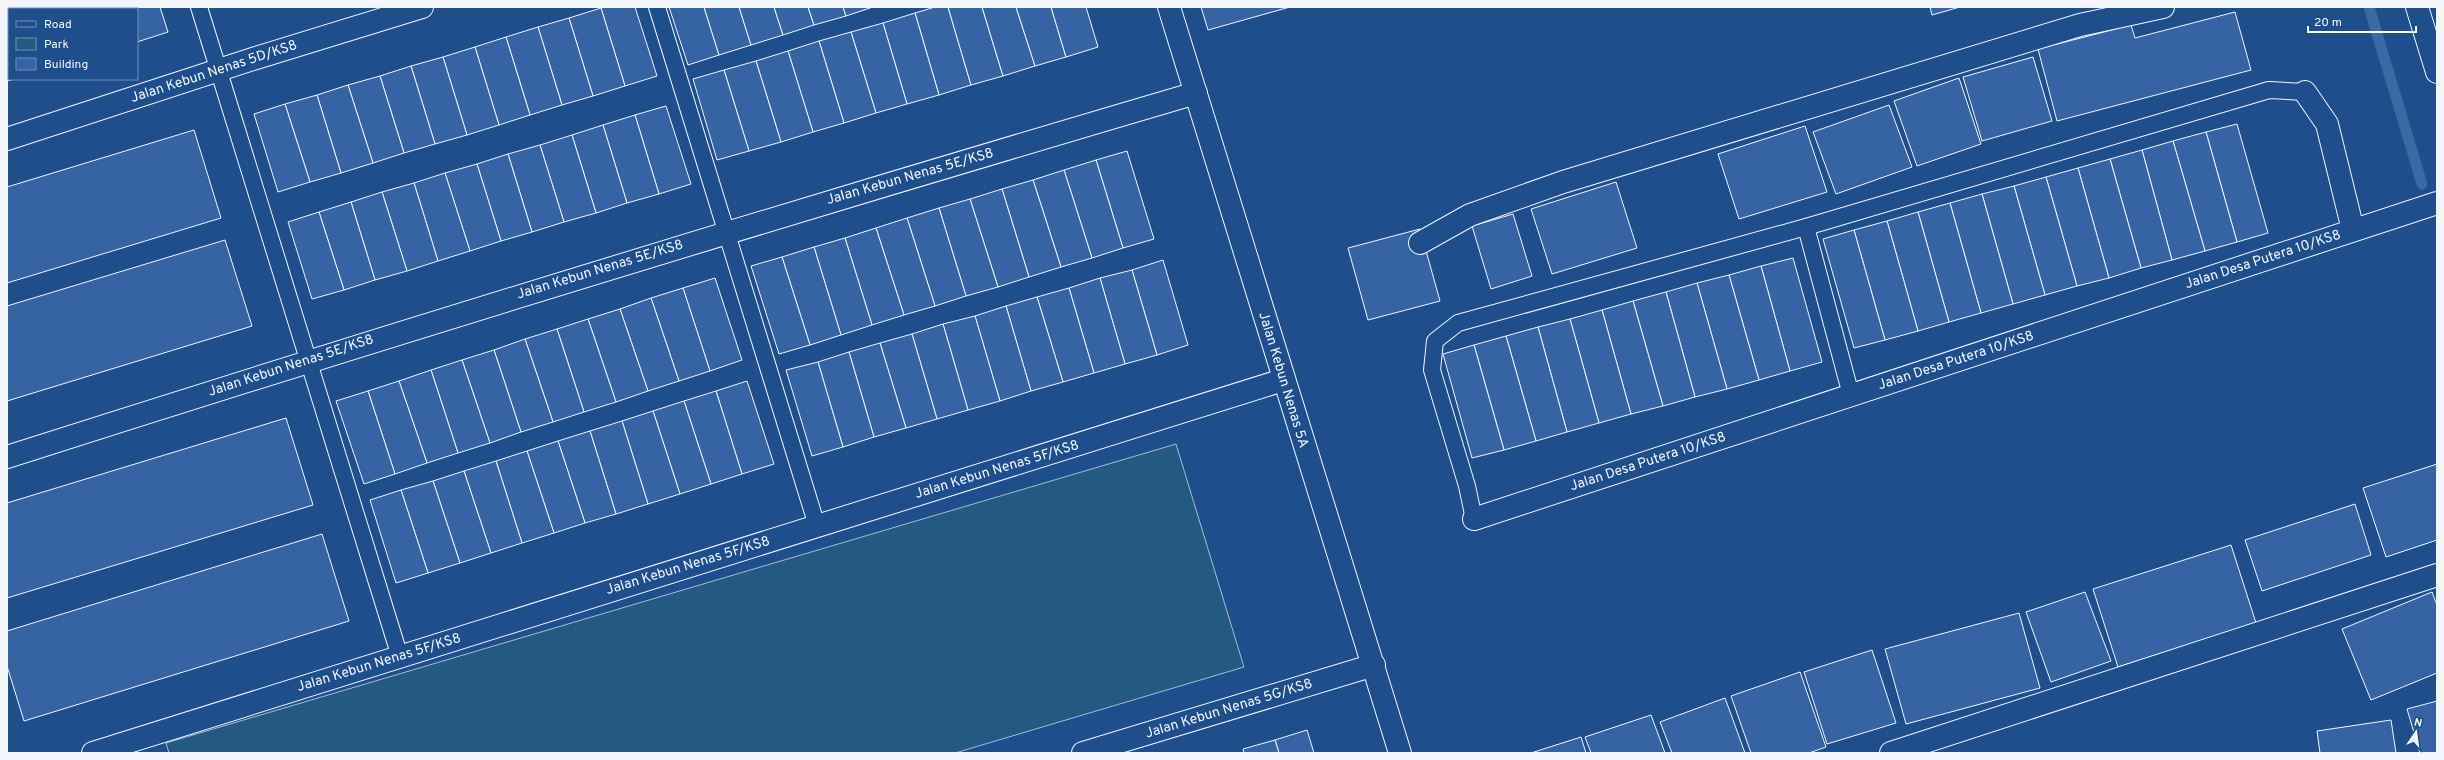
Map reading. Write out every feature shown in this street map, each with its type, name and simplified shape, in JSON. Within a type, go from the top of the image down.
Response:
[{"type":"street","name":"Jalan Kebun Nenas 5D/KS8","points":[[7,139],[218,70],[422,7]]},
{"type":"street","name":"Jalan Kebun Nenas 5A","points":[[1169,7],[1283,380],[1374,665],[1400,753]]},
{"type":"street","points":[[1420,243],[1470,215],[1563,182],[2080,25],[2163,7]]},
{"type":"street","points":[[2416,7],[2437,72]]},
{"type":"street","points":[[2304,92],[2327,124],[2353,230]]},
{"type":"street","name":"Jalan Kebun Nenas 5E/KS8","points":[[7,457],[309,360],[726,232],[1196,93]]},
{"type":"street","name":"Jalan Desa Putera 10/KS8","points":[[1474,520],[2437,203]]},
{"type":"street","name":"Jalan Kebun Nenas 5F/KS8","points":[[93,753],[1283,380]]},
{"type":"street","points":[[1890,753],[2437,576]]},
{"type":"street","name":"Jalan Kebun Nenas 5G/KS8","points":[[1083,753],[1374,665]]},
{"type":"lane","points":[[199,7],[400,657]]},
{"type":"lane","points":[[657,7],[817,526]]},
{"type":"lane","points":[[1474,520],[1467,486],[1432,370],[1434,341],[1458,323],[1806,227],[2269,90],[2304,92]]},
{"type":"lane","points":[[1806,227],[1852,395]]},
{"type":"green space","points":[[1176,444],[1244,667],[955,753],[169,753],[166,743]]},
{"type":"building","points":[[7,7],[160,7],[168,32],[138,42],[138,8],[8,8],[8,80],[11,80],[7,81]]},
{"type":"building","points":[[635,7],[657,76],[625,86],[601,8]]},
{"type":"building","points":[[669,7],[704,7],[719,55],[688,65]]},
{"type":"building","points":[[704,7],[739,7],[751,45],[719,55]]},
{"type":"building","points":[[739,7],[774,7],[783,35],[751,45]]},
{"type":"building","points":[[774,7],[808,7],[814,25],[783,35]]},
{"type":"building","points":[[808,7],[843,7],[846,16],[814,25]]},
{"type":"building","points":[[843,7],[873,7],[846,16]]},
{"type":"building","points":[[935,7],[948,7],[971,85],[939,95],[915,13]]},
{"type":"building","points":[[948,7],[982,7],[1003,76],[971,85]]},
{"type":"building","points":[[982,7],[1016,7],[1035,66],[1003,76]]},
{"type":"building","points":[[1016,7],[1051,7],[1066,57],[1035,66]]},
{"type":"building","points":[[1051,7],[1086,7],[1098,47],[1066,57]]},
{"type":"building","points":[[1201,7],[1290,7],[1208,30]]},
{"type":"building","points":[[1930,7],[1960,7],[1932,15]]},
{"type":"building","points":[[601,8],[625,86],[593,96],[569,18]]},
{"type":"building","points":[[2235,12],[2251,70],[2057,121],[2038,49],[2131,25],[2135,38]]},
{"type":"building","points":[[915,13],[939,95],[907,104],[883,23]]},
{"type":"building","points":[[569,18],[593,96],[562,105],[538,27]]},
{"type":"building","points":[[883,23],[907,104],[876,113],[851,32]]},
{"type":"building","points":[[538,27],[562,105],[530,115],[506,37]]},
{"type":"building","points":[[851,32],[876,113],[844,123],[819,41]]},
{"type":"building","points":[[506,37],[530,115],[499,125],[475,47]]},
{"type":"building","points":[[819,41],[844,123],[813,132],[788,51]]},
{"type":"building","points":[[475,47],[499,125],[467,135],[443,57]]},
{"type":"building","points":[[788,51],[813,132],[781,142],[756,61]]},
{"type":"building","points":[[443,57],[467,135],[435,144],[411,66]]},
{"type":"building","points":[[2033,57],[2052,121],[1982,141],[1963,77]]},
{"type":"building","points":[[756,61],[781,142],[749,151],[724,70]]},
{"type":"building","points":[[411,66],[435,144],[404,153],[380,76]]},
{"type":"building","points":[[724,70],[749,151],[717,160],[693,79]]},
{"type":"building","points":[[380,76],[404,153],[373,163],[348,85]]},
{"type":"building","points":[[1959,78],[1981,144],[1917,166],[1894,101]]},
{"type":"building","points":[[348,85],[373,163],[341,173],[317,95]]},
{"type":"building","points":[[317,95],[341,173],[310,182],[285,104]]},
{"type":"building","points":[[285,104],[310,182],[278,192],[254,114]]},
{"type":"building","points":[[1889,105],[1912,167],[1836,194],[1813,132]]},
{"type":"building","points":[[666,106],[691,184],[659,194],[635,115]]},
{"type":"building","points":[[635,115],[659,194],[627,203],[603,125]]},
{"type":"building","points":[[2237,124],[2268,233],[2237,242],[2206,132]]},
{"type":"building","points":[[603,125],[627,203],[596,213],[572,135]]},
{"type":"building","points":[[1805,126],[1827,192],[1739,219],[1718,154]]},
{"type":"building","points":[[194,130],[221,218],[7,283],[7,187]]},
{"type":"building","points":[[2206,132],[2237,242],[2205,251],[2173,141]]},
{"type":"building","points":[[572,135],[596,213],[564,222],[540,145]]},
{"type":"building","points":[[2173,141],[2205,251],[2172,260],[2142,150]]},
{"type":"building","points":[[540,145],[564,222],[532,232],[508,154]]},
{"type":"building","points":[[2142,150],[2172,260],[2141,268],[2110,159]]},
{"type":"building","points":[[1127,151],[1154,239],[1123,248],[1096,160]]},
{"type":"building","points":[[508,154],[532,232],[501,241],[477,164]]},
{"type":"building","points":[[2110,159],[2141,268],[2109,278],[2078,168]]},
{"type":"building","points":[[1096,160],[1123,248],[1092,258],[1064,170]]},
{"type":"building","points":[[477,164],[501,241],[470,251],[445,173]]},
{"type":"building","points":[[2078,168],[2109,278],[2077,286],[2046,177]]},
{"type":"building","points":[[1064,170],[1092,258],[1061,267],[1033,180]]},
{"type":"building","points":[[445,173],[470,251],[438,261],[414,183]]},
{"type":"building","points":[[2046,177],[2077,286],[2045,295],[2014,186]]},
{"type":"building","points":[[1033,180],[1061,267],[1029,277],[1002,189]]},
{"type":"building","points":[[1616,182],[1637,248],[1552,274],[1531,209]]},
{"type":"building","points":[[414,183],[438,261],[407,271],[382,192]]},
{"type":"building","points":[[2014,186],[2045,295],[2013,304],[1982,194]]},
{"type":"building","points":[[1002,189],[1029,277],[998,287],[970,199]]},
{"type":"building","points":[[382,192],[407,271],[375,280],[351,202]]},
{"type":"building","points":[[1982,194],[2013,304],[1981,313],[1950,203]]},
{"type":"building","points":[[970,199],[998,287],[966,296],[939,208]]},
{"type":"building","points":[[351,202],[375,280],[344,290],[319,212]]},
{"type":"building","points":[[1950,203],[1981,313],[1949,322],[1918,212]]},
{"type":"building","points":[[939,208],[966,296],[935,306],[907,218]]},
{"type":"building","points":[[319,212],[344,290],[312,299],[288,222]]},
{"type":"building","points":[[1918,212],[1949,322],[1918,331],[1887,221]]},
{"type":"building","points":[[1513,214],[1532,276],[1491,289],[1472,226]]},
{"type":"building","points":[[907,218],[935,306],[904,315],[876,228]]},
{"type":"building","points":[[1887,221],[1918,331],[1885,340],[1854,230]]},
{"type":"building","points":[[876,228],[904,315],[872,325],[845,238]]},
{"type":"building","points":[[1420,229],[1440,301],[1368,320],[1348,248]]},
{"type":"building","points":[[1854,230],[1885,340],[1854,348],[1823,239]]},
{"type":"building","points":[[845,238],[872,325],[841,335],[814,247]]},
{"type":"building","points":[[225,240],[252,326],[7,401],[7,306]]},
{"type":"building","points":[[814,247],[841,335],[810,345],[782,257]]},
{"type":"building","points":[[782,257],[810,345],[779,354],[751,266]]},
{"type":"building","points":[[1793,258],[1822,362],[1790,371],[1761,266]]},
{"type":"building","points":[[1163,260],[1188,345],[1157,355],[1132,270]]},
{"type":"building","points":[[1761,266],[1790,371],[1759,380],[1729,275]]},
{"type":"building","points":[[1132,270],[1157,355],[1125,364],[1100,278]]},
{"type":"building","points":[[1729,275],[1759,380],[1727,389],[1697,283]]},
{"type":"building","points":[[715,278],[742,360],[710,371],[683,288]]},
{"type":"building","points":[[1100,278],[1125,364],[1094,373],[1069,288]]},
{"type":"building","points":[[1697,283],[1727,389],[1695,397],[1666,292]]},
{"type":"building","points":[[683,288],[710,371],[679,381],[651,298]]},
{"type":"building","points":[[1069,288],[1094,373],[1063,382],[1037,297]]},
{"type":"building","points":[[1666,292],[1695,397],[1663,406],[1633,301]]},
{"type":"building","points":[[1037,297],[1063,382],[1031,391],[1006,306]]},
{"type":"building","points":[[651,298],[679,381],[648,391],[620,309]]},
{"type":"building","points":[[1633,301],[1663,406],[1631,414],[1602,310]]},
{"type":"building","points":[[1006,306],[1031,391],[1000,401],[975,316]]},
{"type":"building","points":[[620,309],[648,391],[616,402],[588,319]]},
{"type":"building","points":[[1602,310],[1631,414],[1599,423],[1570,319]]},
{"type":"building","points":[[975,316],[1000,401],[968,410],[943,324]]},
{"type":"building","points":[[588,319],[616,402],[584,412],[557,329]]},
{"type":"building","points":[[1570,319],[1599,423],[1567,432],[1538,327]]},
{"type":"building","points":[[943,324],[968,410],[937,419],[912,334]]},
{"type":"building","points":[[1538,327],[1567,432],[1536,441],[1506,336]]},
{"type":"building","points":[[557,329],[584,412],[553,422],[525,339]]},
{"type":"building","points":[[912,334],[937,419],[906,428],[880,343]]},
{"type":"building","points":[[1506,336],[1536,441],[1504,450],[1474,345]]},
{"type":"building","points":[[525,339],[553,422],[521,432],[494,350]]},
{"type":"building","points":[[880,343],[906,428],[874,437],[849,352]]},
{"type":"building","points":[[1474,345],[1504,450],[1472,458],[1443,354]]},
{"type":"building","points":[[494,350],[521,432],[490,443],[462,360]]},
{"type":"building","points":[[849,352],[874,437],[843,447],[818,362]]},
{"type":"building","points":[[462,360],[490,443],[458,453],[431,370]]},
{"type":"building","points":[[818,362],[843,447],[812,456],[786,370]]},
{"type":"building","points":[[431,370],[458,453],[427,463],[399,381]]},
{"type":"building","points":[[399,381],[427,463],[395,474],[368,391]]},
{"type":"building","points":[[747,381],[774,464],[742,474],[716,391]]},
{"type":"building","points":[[368,391],[395,474],[364,484],[336,401]]},
{"type":"building","points":[[716,391],[742,474],[711,484],[684,401]]},
{"type":"building","points":[[684,401],[711,484],[680,494],[653,411]]},
{"type":"building","points":[[653,411],[680,494],[648,504],[622,421]]},
{"type":"building","points":[[286,418],[313,505],[7,598],[7,503]]},
{"type":"building","points":[[622,421],[648,504],[616,514],[590,431]]},
{"type":"building","points":[[590,431],[616,514],[585,523],[558,441]]},
{"type":"building","points":[[558,441],[585,523],[554,533],[527,451]]},
{"type":"building","points":[[527,451],[554,533],[522,543],[496,461]]},
{"type":"building","points":[[496,461],[522,543],[491,553],[464,471]]},
{"type":"building","points":[[2437,464],[2437,540],[2386,557],[2363,488]]},
{"type":"building","points":[[464,471],[491,553],[460,563],[433,481]]},
{"type":"building","points":[[433,481],[460,563],[428,573],[401,490]]},
{"type":"building","points":[[401,490],[428,573],[396,583],[370,500]]},
{"type":"building","points":[[2355,504],[2371,555],[2262,591],[2245,540]]},
{"type":"building","points":[[322,534],[349,621],[24,721],[7,666],[7,631]]},
{"type":"building","points":[[2231,545],[2256,623],[2118,667],[2093,589]]},
{"type":"building","points":[[2085,592],[2111,661],[2051,682],[2026,612]]},
{"type":"building","points":[[2432,592],[2437,605],[2437,673],[2371,700],[2342,629]]},
{"type":"building","points":[[2019,613],[2040,688],[1906,724],[1885,649]]},
{"type":"building","points":[[1872,650],[1896,723],[1827,744],[1804,672]]},
{"type":"building","points":[[1800,672],[1826,747],[1809,753],[1751,753],[1731,696]]},
{"type":"building","points":[[1725,698],[1745,753],[1672,753],[1660,722]]},
{"type":"building","points":[[2437,701],[2437,753],[2420,753],[2407,709]]},
{"type":"building","points":[[1651,715],[1665,753],[1591,753],[1585,737]]},
{"type":"building","points":[[2391,720],[2396,753],[2320,753],[2317,731]]},
{"type":"building","points":[[1307,730],[1314,753],[1279,753],[1275,740]]},
{"type":"building","points":[[1581,737],[1586,753],[1531,753]]},
{"type":"building","points":[[1275,740],[1279,753],[1244,753],[1243,749]]},
{"type":"waterway","points":[[2369,7],[2422,184]]}]
